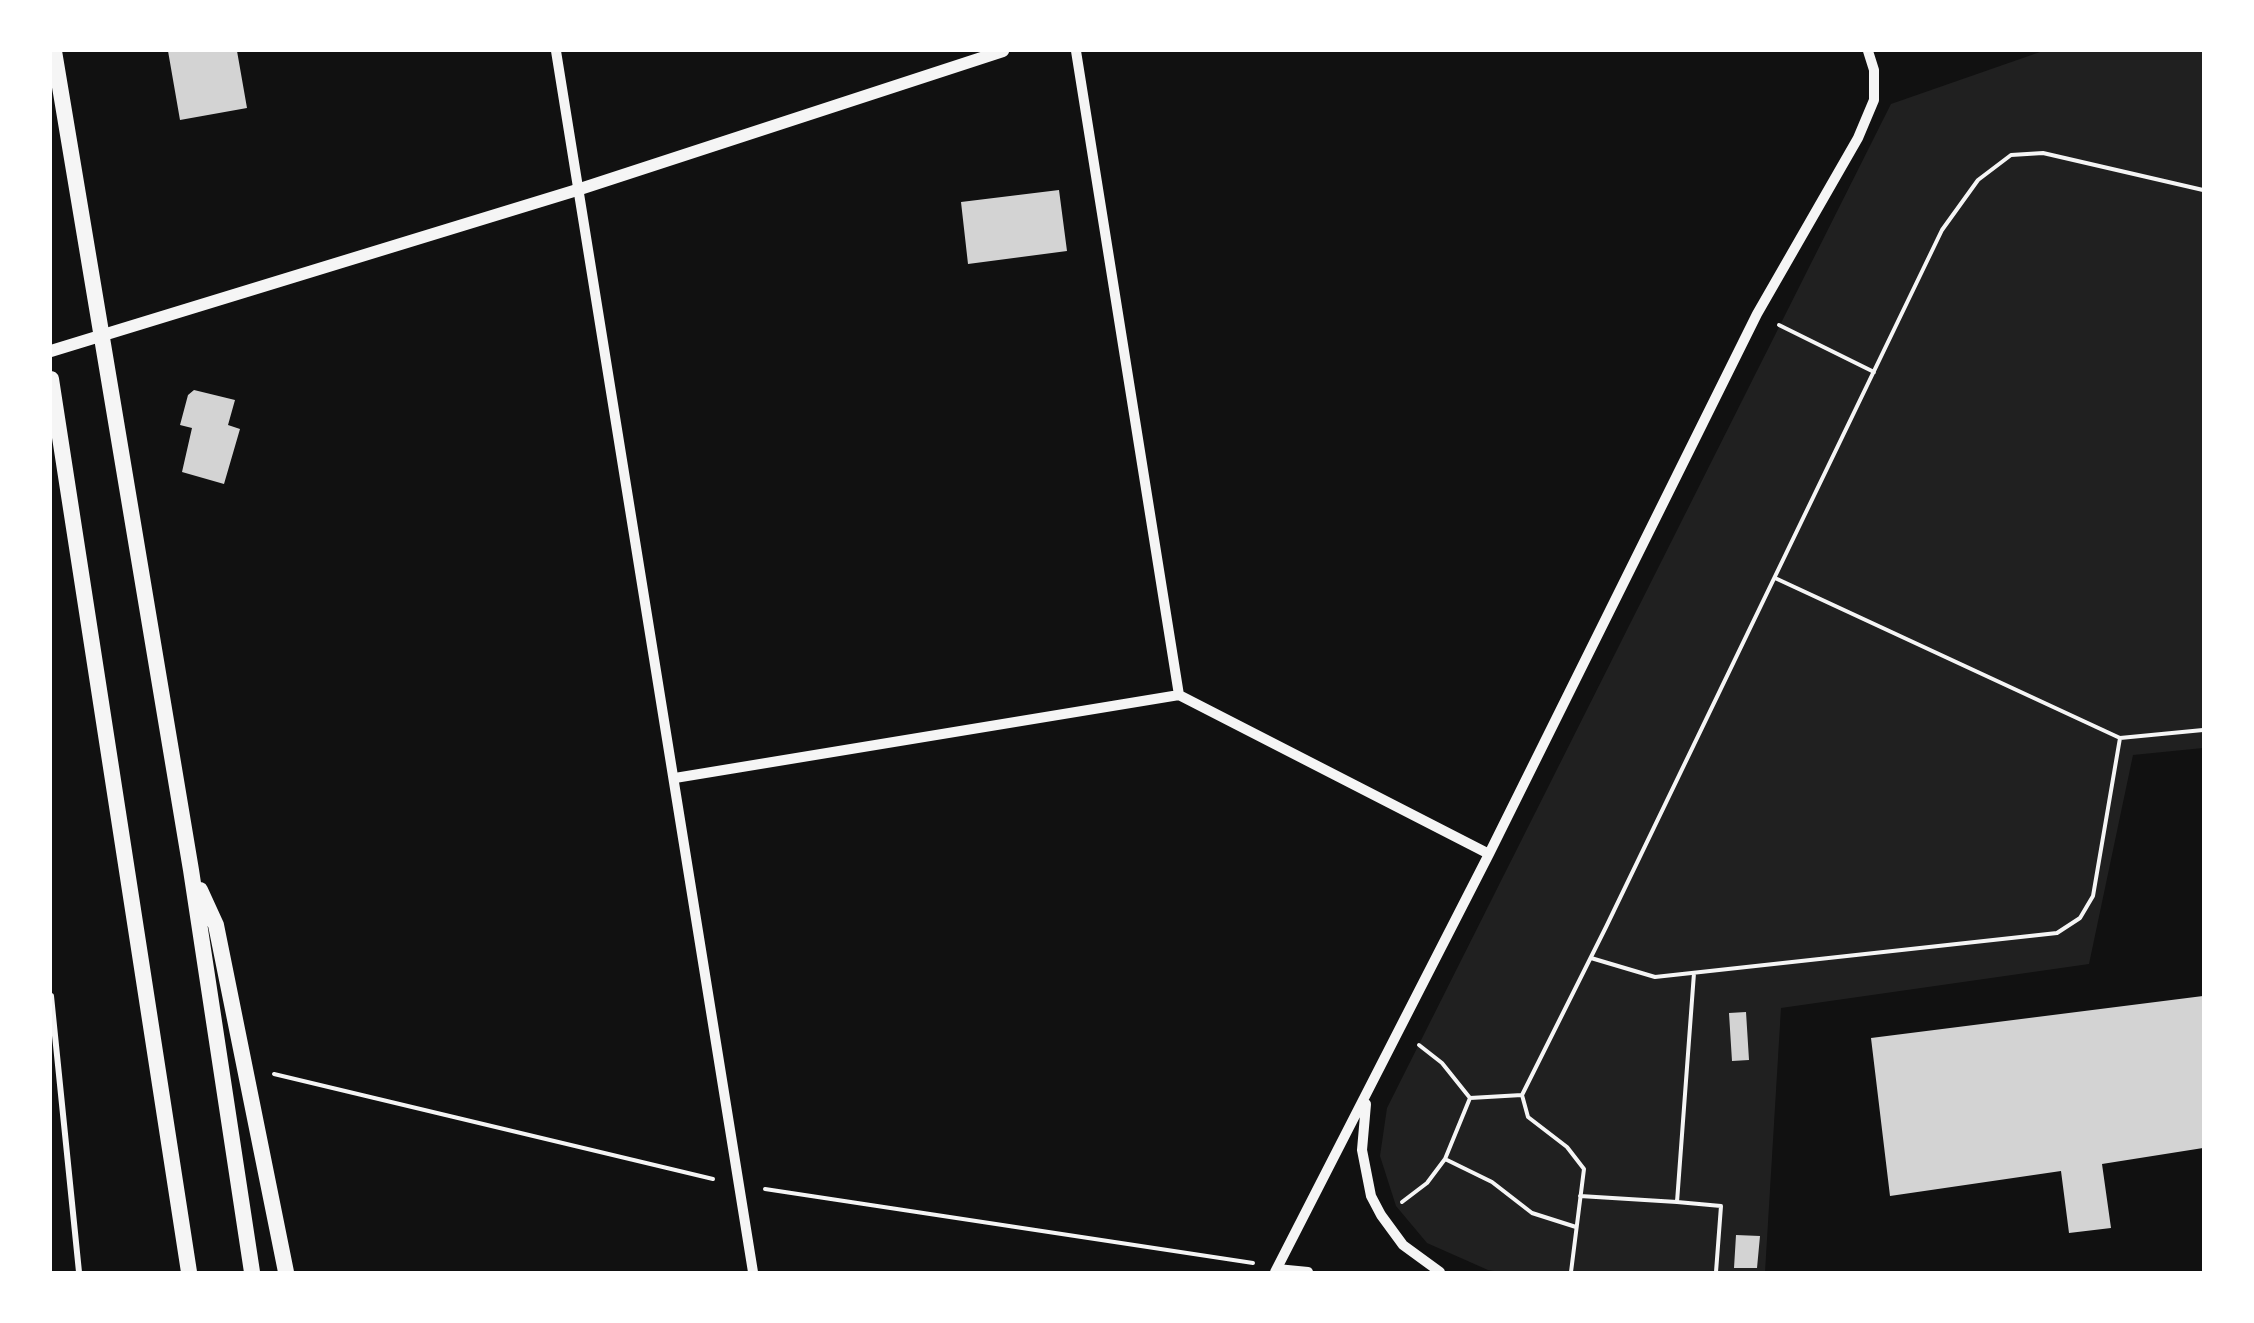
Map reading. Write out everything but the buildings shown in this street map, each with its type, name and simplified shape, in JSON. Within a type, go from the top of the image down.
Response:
[{"type":"highway","points":[[54,51],[191,870],[252,1272]]},
{"type":"highway","points":[[51,379],[189,1272]]},
{"type":"highway","points":[[191,870],[216,925],[286,1272]]},
{"type":"main road","points":[[51,351],[577,190],[1004,51]]},
{"type":"street","points":[[556,51],[753,1272]]},
{"type":"street","points":[[1076,51],[1179,695]]},
{"type":"street","points":[[1308,1272],[1276,1270],[1489,854],[1757,314],[1862,128],[1874,100],[1874,70],[1868,51]]},
{"type":"street","points":[[675,778],[1179,695],[1489,854]]},
{"type":"street","points":[[51,996],[79,1272]]},
{"type":"street","points":[[1366,1098],[1362,1150],[1371,1196],[1381,1215],[1404,1245],[1440,1272]]},
{"type":"path","points":[[1571,1272],[1584,1169],[1567,1147],[1528,1117],[1522,1095],[1591,958],[1942,230],[1978,180],[2011,155],[2043,153],[2203,190]]},
{"type":"path","points":[[1757,314],[1874,372]]},
{"type":"path","points":[[1775,578],[2120,738],[2203,730]]},
{"type":"path","points":[[1591,958],[1655,977],[2057,933],[2080,918],[2093,896],[2120,738]]},
{"type":"path","points":[[1677,1202],[1694,973]]},
{"type":"path","points":[[1419,1045],[1442,1063],[1470,1098]]},
{"type":"path","points":[[1470,1098],[1522,1095]]},
{"type":"path","points":[[1396,1206],[1427,1184],[1445,1159],[1470,1098]]},
{"type":"path","points":[[1445,1159],[1492,1182],[1532,1213],[1576,1227]]},
{"type":"path","points":[[1580,1196],[1721,1206],[1716,1272]]},
{"type":"shaded area","points":[[2043,51],[2203,51],[2203,748],[2133,755],[2089,964],[1781,1008],[1765,1272],[1500,1272],[1488,1270],[1427,1243],[1396,1206],[1380,1156],[1387,1108],[1891,104]]}]
